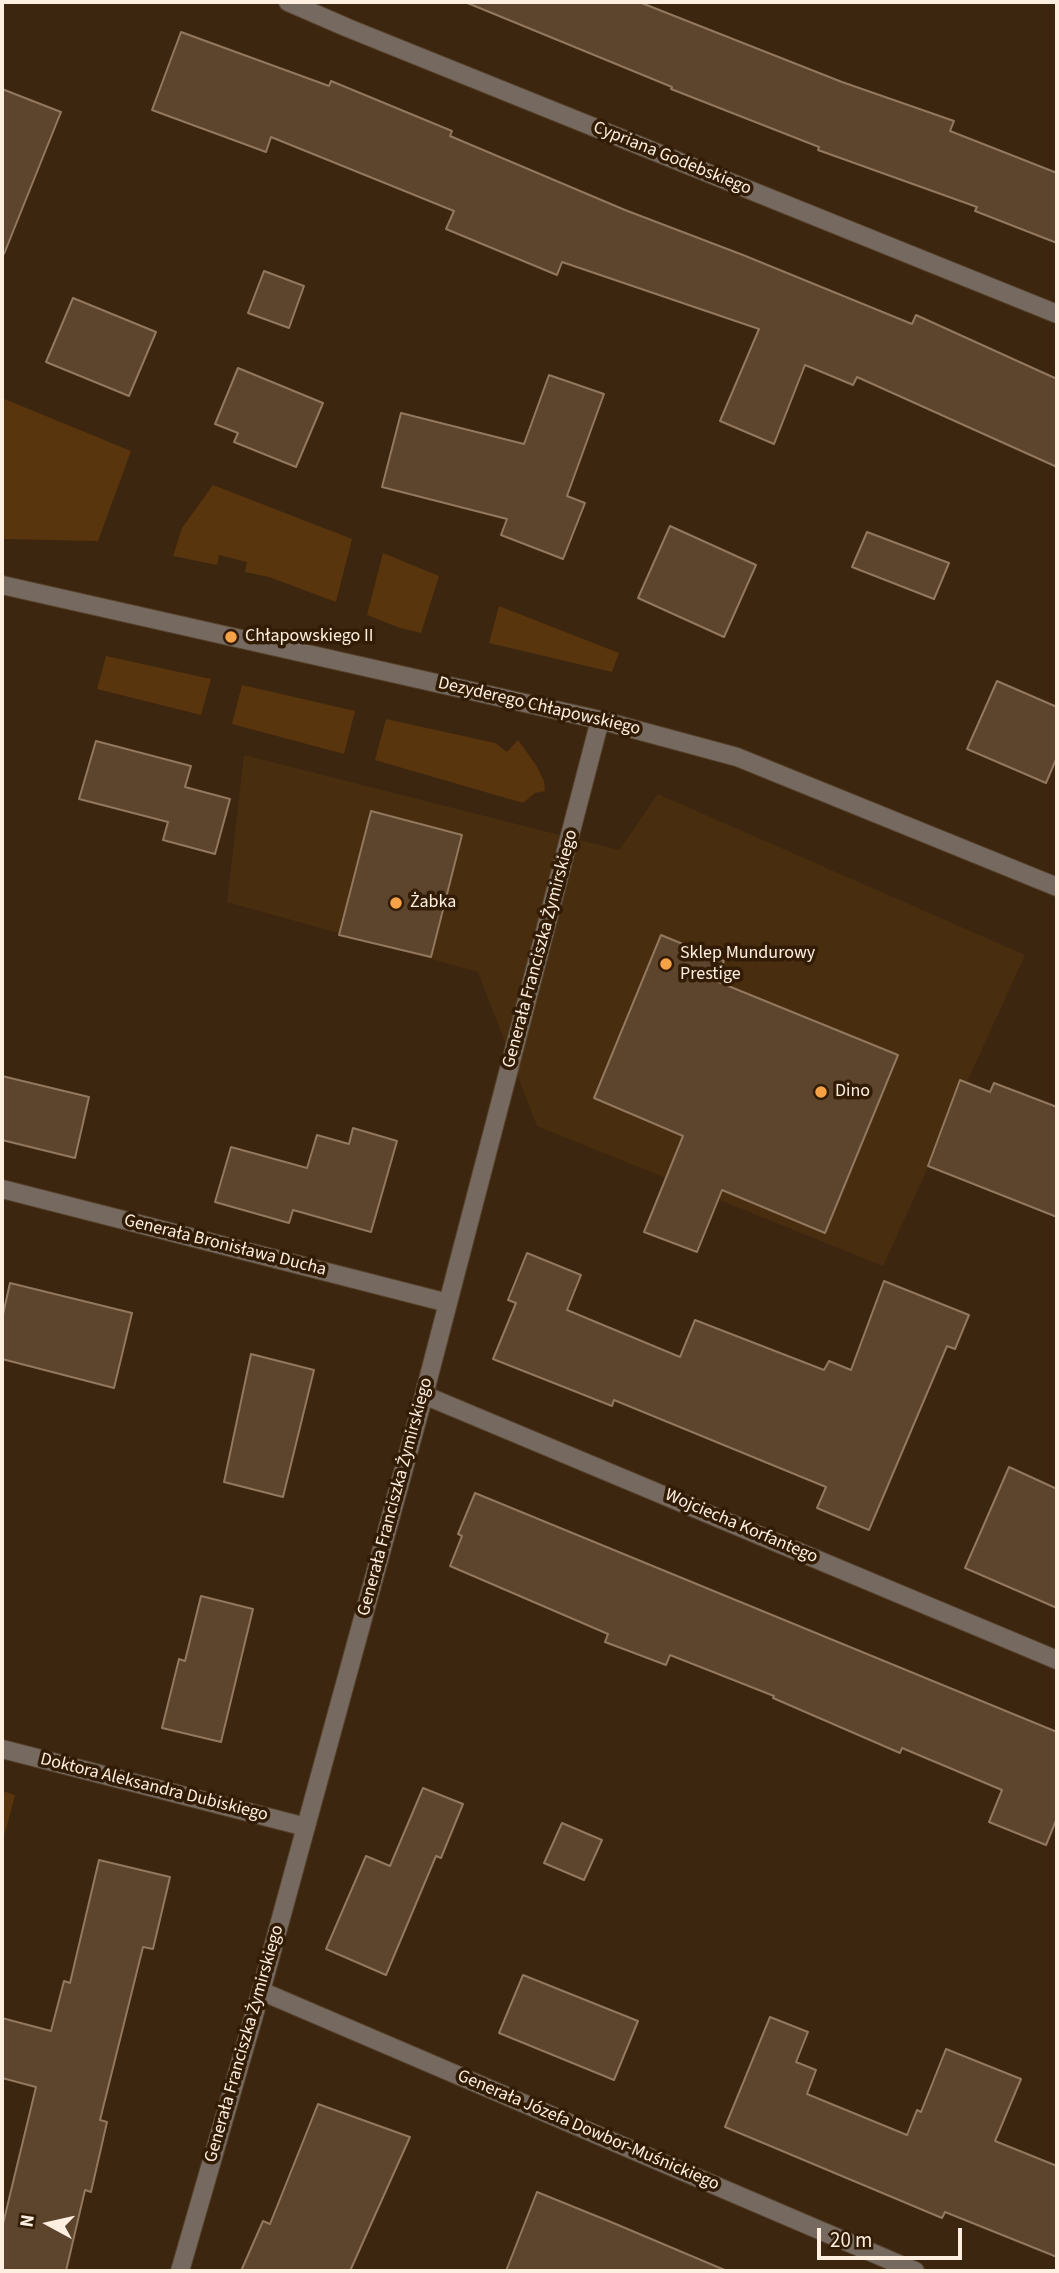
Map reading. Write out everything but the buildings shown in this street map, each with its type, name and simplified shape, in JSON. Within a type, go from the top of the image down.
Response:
[{"type":"street","name":"Cypriana Godebskiego","points":[[288,2],[1057,314]]},
{"type":"street","name":"Dezyderego Chłapowskiego","points":[[2,585],[600,720],[737,757],[1057,887]]},
{"type":"street","name":"Generała Franciszka Żymirskiego","points":[[180,2271],[261,1991],[424,1395],[600,720]]},
{"type":"street","name":"Generała Bronisława Ducha","points":[[2,1189],[448,1303]]},
{"type":"street","name":"Wojciecha Korfantego","points":[[424,1395],[1057,1660]]},
{"type":"street","name":"Doktora Aleksandra Dubiskiego","points":[[2,1749],[306,1827]]},
{"type":"street","name":"Generała Józefa Dowbor-Muśnickiego","points":[[261,1991],[915,2271]]},
{"type":"shaded area","points":[[2,398],[131,451],[98,541],[2,539]]},
{"type":"shaded area","points":[[213,485],[352,539],[336,602],[269,577],[245,572],[247,562],[219,555],[217,565],[173,556],[182,528]]},
{"type":"shaded area","points":[[383,553],[439,576],[421,633],[367,615]]},
{"type":"shaded area","points":[[499,606],[619,653],[612,672],[489,643]]},
{"type":"shaded area","points":[[106,656],[211,679],[201,715],[97,689]]},
{"type":"shaded area","points":[[242,685],[355,711],[344,754],[232,724]]},
{"type":"shaded area","points":[[386,719],[495,743],[507,752],[518,740],[536,765],[544,781],[545,791],[535,793],[523,803],[375,760]]},
{"type":"shaded area","points":[[244,755],[619,850],[658,794],[1025,955],[883,1266],[537,1126],[478,972],[227,902]]},
{"type":"shaded area","points":[[2,1791],[15,1795],[2,1844]]},
{"type":"place","name":"Chłapowskiego II","points":[[231,637]]},
{"type":"place","name":"Żabka","points":[[396,903]]},
{"type":"place","name":"Sklep Mundurowy Prestige","points":[[666,964]]},
{"type":"place","name":"Dino","points":[[821,1092]]}]
